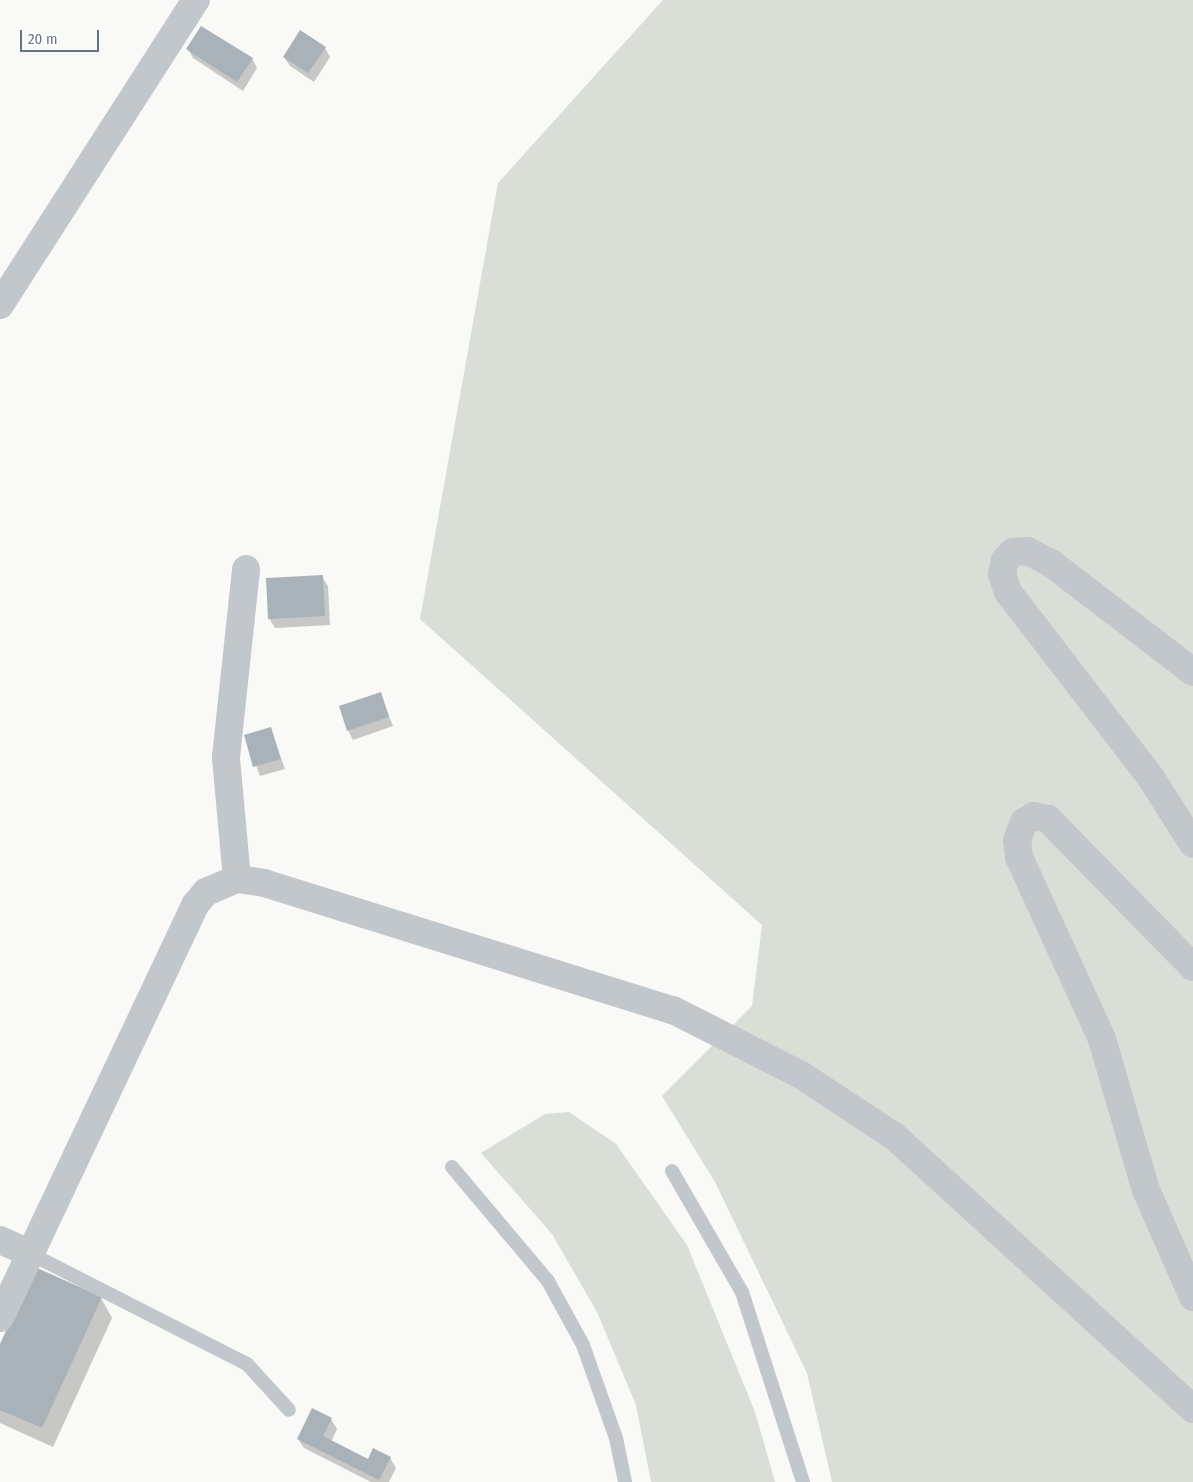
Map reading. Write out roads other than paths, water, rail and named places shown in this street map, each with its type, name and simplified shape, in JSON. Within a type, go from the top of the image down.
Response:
[{"type":"street","points":[[0,305],[196,0]]},
{"type":"street","points":[[1193,672],[1051,562],[1027,551],[1013,552],[1005,560],[1002,574],[1008,592],[1151,778],[1193,844]]},
{"type":"street","points":[[237,879],[226,758],[246,569]]},
{"type":"street","points":[[1193,967],[1048,819],[1034,816],[1024,822],[1018,840],[1019,858],[1102,1039],[1146,1190],[1193,1297]]},
{"type":"street","points":[[0,1318],[29,1253],[195,905],[206,892],[237,879],[264,883],[673,1010],[801,1075],[894,1136],[1193,1409]]},
{"type":"street","points":[[0,1240],[29,1253]]},
{"type":"lane","points":[[452,1167],[548,1282],[583,1344],[616,1438],[625,1482]]},
{"type":"lane","points":[[672,1171],[742,1292],[803,1482]]},
{"type":"lane","points":[[29,1253],[246,1364],[289,1410]]}]
